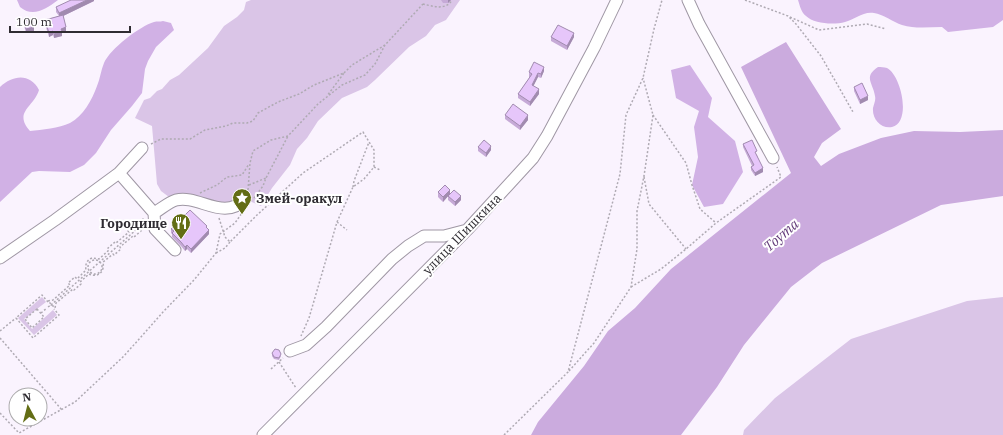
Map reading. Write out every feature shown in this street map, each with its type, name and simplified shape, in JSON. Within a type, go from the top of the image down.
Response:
[{"type":"street","name":"улица Шишкина","points":[[262,435],[467,230],[533,158],[547,136],[594,48],[617,0]]},
{"type":"street","points":[[688,0],[699,24],[773,158]]},
{"type":"street","points":[[0,258],[119,173],[142,148]]},
{"type":"street","points":[[119,173],[154,213],[155,229],[175,250]]},
{"type":"street","points":[[154,213],[176,200],[185,199],[227,208],[249,199]]},
{"type":"street","points":[[288,353],[306,345],[392,259],[408,246],[424,236],[444,236],[467,230]]},
{"type":"path","points":[[422,0],[423,4]]},
{"type":"path","points":[[423,4],[439,8],[450,4],[452,0]]},
{"type":"path","points":[[568,372],[620,174],[626,115],[643,78],[662,0]]},
{"type":"path","points":[[745,0],[788,16],[819,30],[867,24],[886,29]]},
{"type":"path","points":[[249,199],[263,186],[288,136],[318,104],[342,85],[365,75],[375,64],[385,45],[423,4]]},
{"type":"path","points":[[788,16],[821,56],[853,112]]},
{"type":"path","points":[[326,98],[344,73],[352,65],[385,45]]},
{"type":"path","points":[[142,148],[161,139],[190,139],[205,130],[226,126],[233,123],[247,123],[253,121],[258,112],[299,94],[314,85],[344,73]]},
{"type":"path","points":[[643,78],[653,114],[686,163],[700,209],[716,222]]},
{"type":"path","points":[[631,287],[637,249],[637,211],[644,176],[653,114]]},
{"type":"path","points":[[0,414],[19,433],[75,402],[124,356],[194,280],[216,253],[225,248],[258,215],[304,173],[363,132],[374,150],[374,167],[364,179],[353,187]]},
{"type":"path","points":[[249,199],[248,186],[253,150],[271,140],[288,136]]},
{"type":"path","points":[[301,338],[309,318],[337,222],[353,187],[369,142]]},
{"type":"path","points":[[504,435],[568,372],[594,343],[631,287],[661,268],[686,249],[716,222],[781,177],[773,158]]},
{"type":"path","points":[[200,193],[217,185],[227,177],[242,175],[250,163]]},
{"type":"path","points":[[374,167],[380,170]]},
{"type":"path","points":[[644,176],[649,204],[686,249]]},
{"type":"path","points":[[248,186],[266,178]]},
{"type":"path","points":[[215,206],[226,237],[230,242]]},
{"type":"path","points":[[216,253],[220,234],[235,223],[245,210]]},
{"type":"path","points":[[41,313],[154,213]]},
{"type":"path","points":[[143,219],[145,221],[147,223],[140,230],[141,231],[120,247],[121,249],[114,255],[113,254],[103,262],[104,268],[100,274],[95,276],[89,274],[80,282],[81,284],[56,303],[55,308],[51,305],[48,301],[53,300],[70,285],[68,283],[75,277],[77,279],[86,270],[86,264],[89,259],[95,257],[99,259],[109,250],[108,248],[129,232],[128,231],[135,224],[136,226],[143,219]]},
{"type":"path","points":[[337,222],[347,230]]},
{"type":"path","points":[[93,260],[100,261],[102,266],[99,272],[93,274],[89,271],[87,266],[89,262],[93,260]]},
{"type":"path","points":[[0,331],[42,295],[59,314],[33,338],[16,318]]},
{"type":"path","points":[[37,309],[41,313],[44,317],[32,328],[25,320],[37,309]]},
{"type":"path","points":[[0,338],[62,410]]},
{"type":"path","points":[[271,369],[288,353]]},
{"type":"path","points":[[280,362],[296,388]]},
{"type":"shaded area","points":[[17,0],[58,0],[44,9],[30,12],[20,7]]},
{"type":"shaded area","points":[[251,0],[460,0],[446,20],[435,25],[426,36],[409,47],[367,87],[342,98],[318,121],[307,138],[297,149],[290,165],[272,188],[261,206],[247,200],[236,208],[169,197],[161,191],[157,184],[152,126],[135,118],[144,100],[150,98],[157,91],[162,89],[170,80],[179,75],[208,48],[224,26],[237,17],[244,10],[246,2]]},
{"type":"shaded area","points":[[798,0],[1003,0],[1003,20],[993,27],[948,32],[942,27],[917,27],[902,25],[874,13],[866,13],[848,21],[830,24],[814,21],[806,16],[802,11]]},
{"type":"shaded area","points":[[163,21],[171,23],[174,30],[156,47],[148,61],[145,69],[142,93],[111,130],[96,153],[84,165],[70,172],[32,172],[0,202],[0,87],[16,78],[26,78],[35,84],[39,90],[24,114],[25,124],[30,131],[66,125],[75,120],[90,102],[104,63],[112,51],[141,28],[154,22]]},
{"type":"shaded area","points":[[690,65],[712,98],[708,117],[735,141],[743,172],[723,204],[704,207],[692,185],[698,157],[694,127],[699,111],[676,98],[671,70]]},
{"type":"shaded area","points":[[878,67],[887,68],[892,72],[900,88],[903,108],[902,117],[898,123],[892,127],[881,125],[874,116],[873,112],[875,98],[870,77],[873,71]]},
{"type":"shaded area","points":[[42,297],[46,302],[24,319],[32,329],[53,310],[57,315],[34,335],[18,318]]},
{"type":"shaded area","points":[[1003,297],[1003,435],[743,435],[744,430],[775,398],[851,339],[967,301]]},
{"type":"water","name":"Toyma","points":[[786,42],[841,129],[822,143],[814,157],[821,166],[839,154],[881,138],[914,131],[960,132],[1003,130],[1003,196],[941,205],[822,263],[791,287],[744,345],[717,387],[681,435],[531,435],[538,422],[584,366],[608,331],[635,308],[671,269],[791,173],[741,67]]},
{"type":"building","points":[[71,0],[87,0],[59,13],[56,7]]},
{"type":"building","points":[[63,15],[66,27],[61,29],[62,31],[54,34],[53,31],[49,33],[45,20]]},
{"type":"building","points":[[32,19],[34,27],[26,29],[24,21]]},
{"type":"building","points":[[558,25],[574,33],[567,46],[551,37]]},
{"type":"building","points":[[534,62],[544,67],[541,74],[538,73],[532,85],[539,89],[530,102],[518,94],[532,74],[529,72]]},
{"type":"building","points":[[862,83],[868,96],[860,100],[854,87]]},
{"type":"building","points":[[513,104],[528,115],[520,126],[505,115]]},
{"type":"building","points":[[484,140],[491,146],[486,153],[478,147]]},
{"type":"building","points":[[752,140],[757,151],[755,152],[763,168],[755,173],[751,167],[754,165],[743,144]]},
{"type":"building","points":[[445,185],[450,190],[443,197],[438,192]]},
{"type":"building","points":[[454,190],[461,196],[455,202],[448,196]]},
{"type":"building","points":[[190,210],[207,226],[206,227],[209,230],[191,249],[187,245],[185,247],[172,233],[174,231],[171,229],[175,225],[175,218],[178,215],[185,215]]},
{"type":"building","points":[[275,349],[279,350],[281,354],[279,358],[274,357],[272,353]]},
{"type":"place","name":"Змей-оракул","points":[[242,215]]},
{"type":"place","name":"Городище","points":[[181,240]]}]
